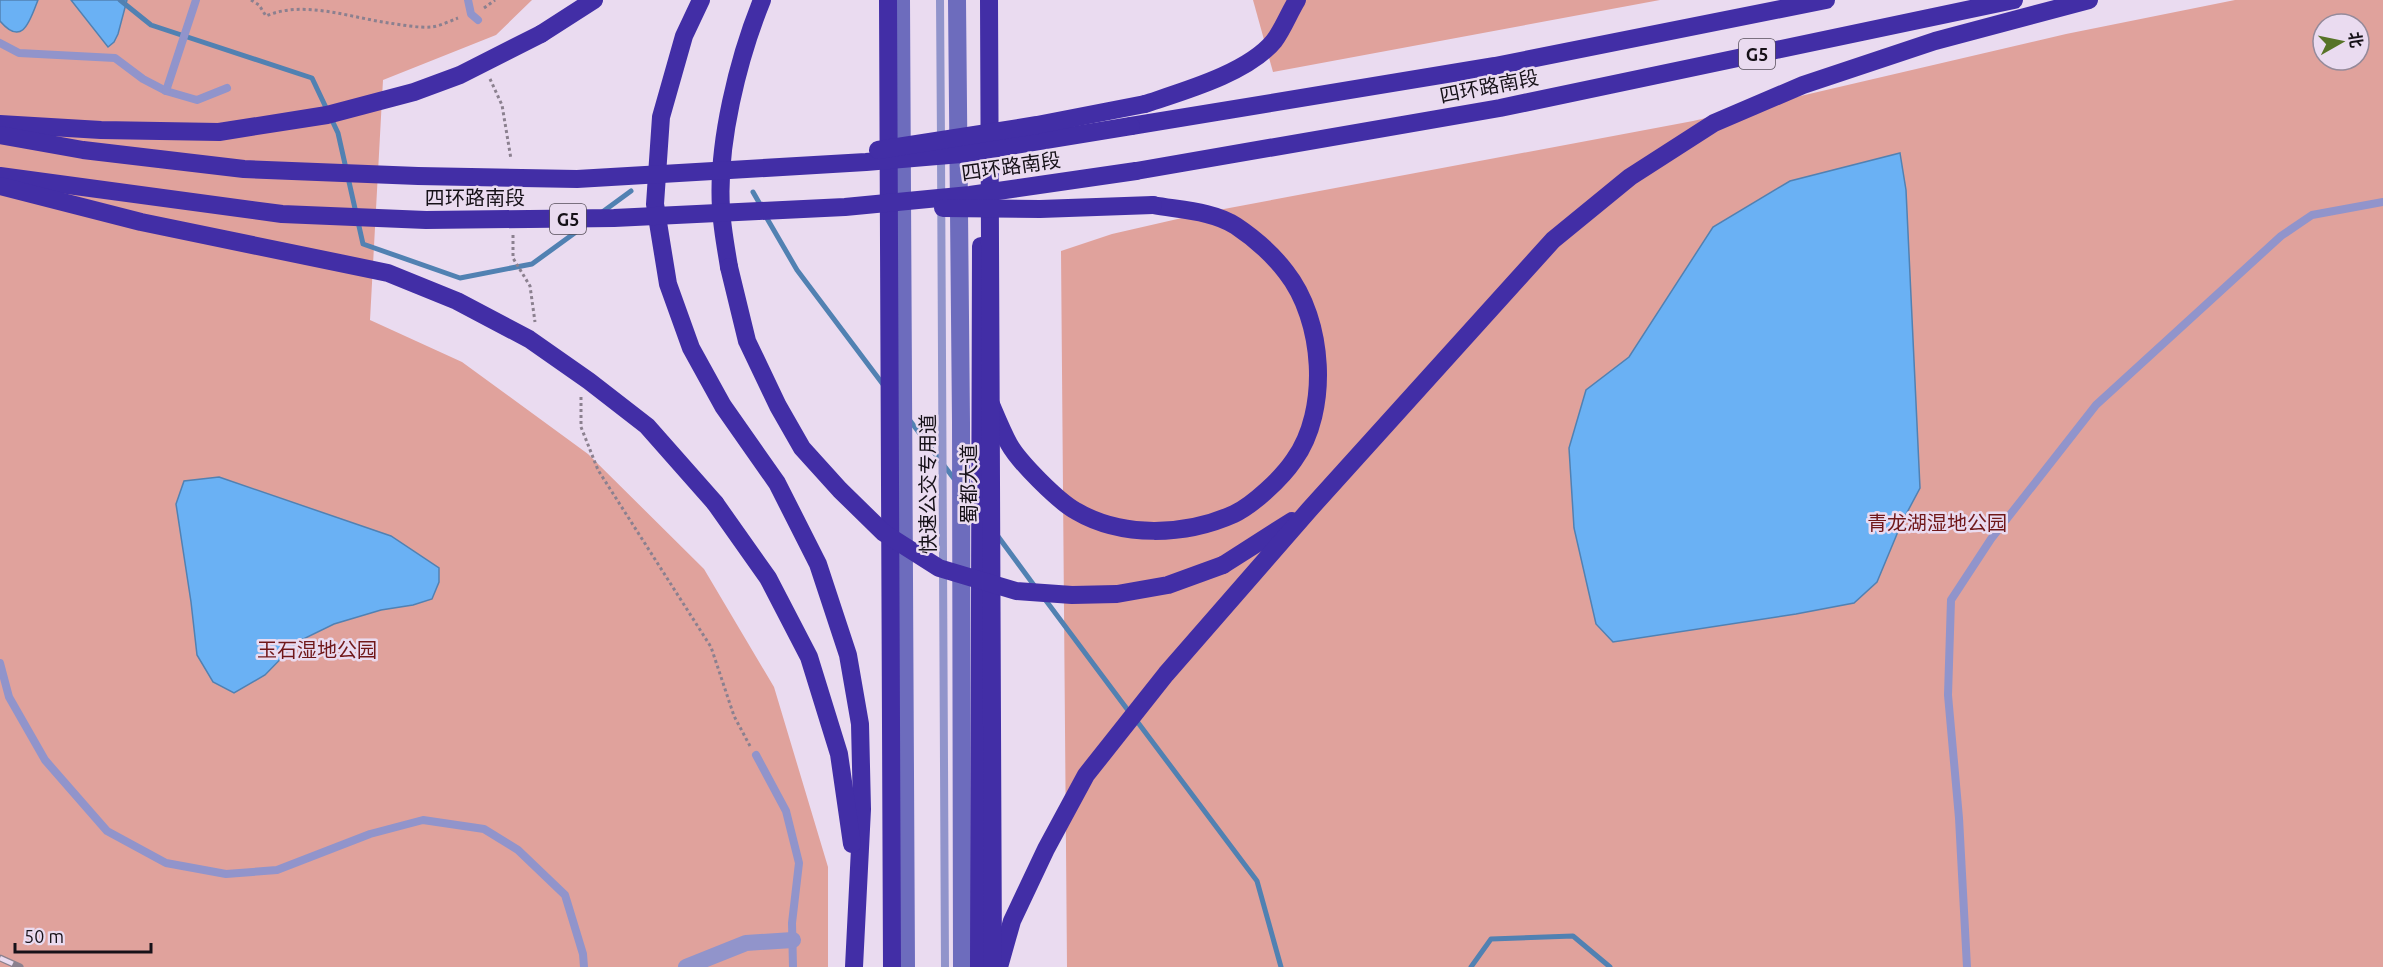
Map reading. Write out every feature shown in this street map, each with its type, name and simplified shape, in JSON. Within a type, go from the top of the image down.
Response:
[{"type":"highway","points":[[0,124],[101,130],[219,132],[327,115],[414,92],[460,75],[541,34],[594,0]]},
{"type":"highway","points":[[701,0],[684,36],[661,117],[655,204],[668,284],[691,348],[723,406],[777,483],[818,564],[848,655],[860,724],[862,809],[854,967]]},
{"type":"highway","points":[[762,0],[740,68],[723,144],[721,206],[729,267],[747,341],[778,406],[802,447],[840,490],[884,533],[939,568],[1016,591],[1072,596],[1117,594],[1168,585],[1223,565],[1309,510]]},
{"type":"highway","points":[[888,0],[892,967]]},
{"type":"highway","points":[[979,967],[981,0]]},
{"type":"highway","name":"蜀都大道","points":[[989,0],[993,967]]},
{"type":"highway","points":[[749,170],[1037,125],[1145,104],[1198,87],[1243,66],[1274,41],[1296,0]]},
{"type":"highway","name":"四环路南段","points":[[0,135],[83,150],[244,169],[577,179],[749,170],[961,154],[1495,66],[1826,0]]},
{"type":"highway","name":"四环路南段","points":[[0,176],[282,214],[426,220],[614,218],[845,207],[970,195],[1136,171],[1500,108],[2014,0]]},
{"type":"highway","points":[[999,967],[1012,921],[1046,849],[1086,775],[1166,674],[1309,510],[1553,240],[1630,177],[1714,123],[1803,85],[1935,41],[2090,0]]},
{"type":"highway","points":[[0,186],[141,222],[388,273],[457,302],[530,339],[646,426],[715,503],[768,578],[809,657],[839,754],[858,911]]},
{"type":"highway","points":[[845,207],[1040,209],[1153,205],[1203,213],[1234,225],[1261,246],[1287,273],[1307,311],[1316,346],[1318,388],[1311,425],[1295,460],[1270,488],[1235,514],[1201,525],[1154,532],[1110,525],[1075,511],[1042,482],[1010,446],[981,382]]},
{"type":"main road","points":[[901,0],[906,967]]},
{"type":"main road","points":[[957,0],[962,446],[962,967]]},
{"type":"street","points":[[686,967],[746,943],[793,940]]},
{"type":"lane","points":[[166,91],[196,0]]},
{"type":"lane","points":[[468,0],[474,17]]},
{"type":"lane","name":"快速公交专用道","points":[[940,0],[945,967]]},
{"type":"lane","points":[[0,44],[19,53],[115,58],[143,79],[166,91],[197,100],[227,88]]},
{"type":"lane","points":[[1967,967],[1959,818],[1948,695],[1951,600],[1990,538],[2096,405],[2281,236],[2312,215],[2383,202]]},
{"type":"lane","points":[[0,663],[9,697],[45,760],[108,831],[166,863],[226,874],[277,870],[370,834],[423,820],[484,829],[518,850],[565,896],[583,954],[584,967]]},
{"type":"lane","points":[[756,755],[786,811],[799,863],[792,923],[793,967]]},
{"type":"path","points":[[251,0],[259,5],[266,16],[274,8],[283,4]]},
{"type":"path","points":[[346,9],[388,23],[432,27],[474,17],[495,0]]},
{"type":"path","points":[[487,72],[502,105],[512,169]]},
{"type":"path","points":[[513,225],[513,258],[530,286],[536,330]]},
{"type":"path","points":[[580,396],[581,427],[598,470],[711,647],[734,716],[756,755]]},
{"type":"green space","name":"玉石湿地公园","points":[[0,0],[532,0],[496,35],[383,80],[370,320],[462,362],[588,454],[704,569],[774,687],[828,867],[828,967],[0,967]]},
{"type":"green space","points":[[1253,0],[1660,0],[1273,72]]},
{"type":"green space","name":"青龙湖湿地公园","points":[[2235,0],[2383,0],[2383,967],[1067,967],[1061,251],[1112,234],[1208,212],[1693,121],[2066,34]]},
{"type":"water","points":[[0,0],[38,0],[29,23],[25,28],[15,32],[0,21]]},
{"type":"water","points":[[71,0],[127,0],[114,42],[108,47]]},
{"type":"water","points":[[1900,153],[1906,190],[1920,488],[1902,522],[1877,582],[1854,603],[1613,642],[1596,624],[1574,528],[1569,448],[1586,390],[1629,357],[1713,227],[1790,181]]},
{"type":"water","points":[[219,477],[391,536],[439,568],[439,582],[432,599],[413,605],[381,610],[334,624],[297,642],[265,675],[234,693],[213,682],[197,655],[176,504],[184,481]]},
{"type":"waterway","points":[[120,0],[151,25],[312,78],[338,133],[363,244],[460,278],[532,264],[587,224]]},
{"type":"waterway","points":[[601,213],[631,191]]},
{"type":"waterway","points":[[753,192],[761,206]]},
{"type":"waterway","points":[[765,215],[797,270],[885,387]]},
{"type":"waterway","points":[[908,418],[955,480]]},
{"type":"waterway","points":[[997,535],[1036,588]]},
{"type":"waterway","points":[[1044,598],[1130,713]]},
{"type":"waterway","points":[[1136,720],[1257,881],[1281,967]]},
{"type":"waterway","points":[[1471,967],[1491,939],[1573,936],[1610,967]]},
{"type":"railway","points":[[0,958],[20,967]]}]
